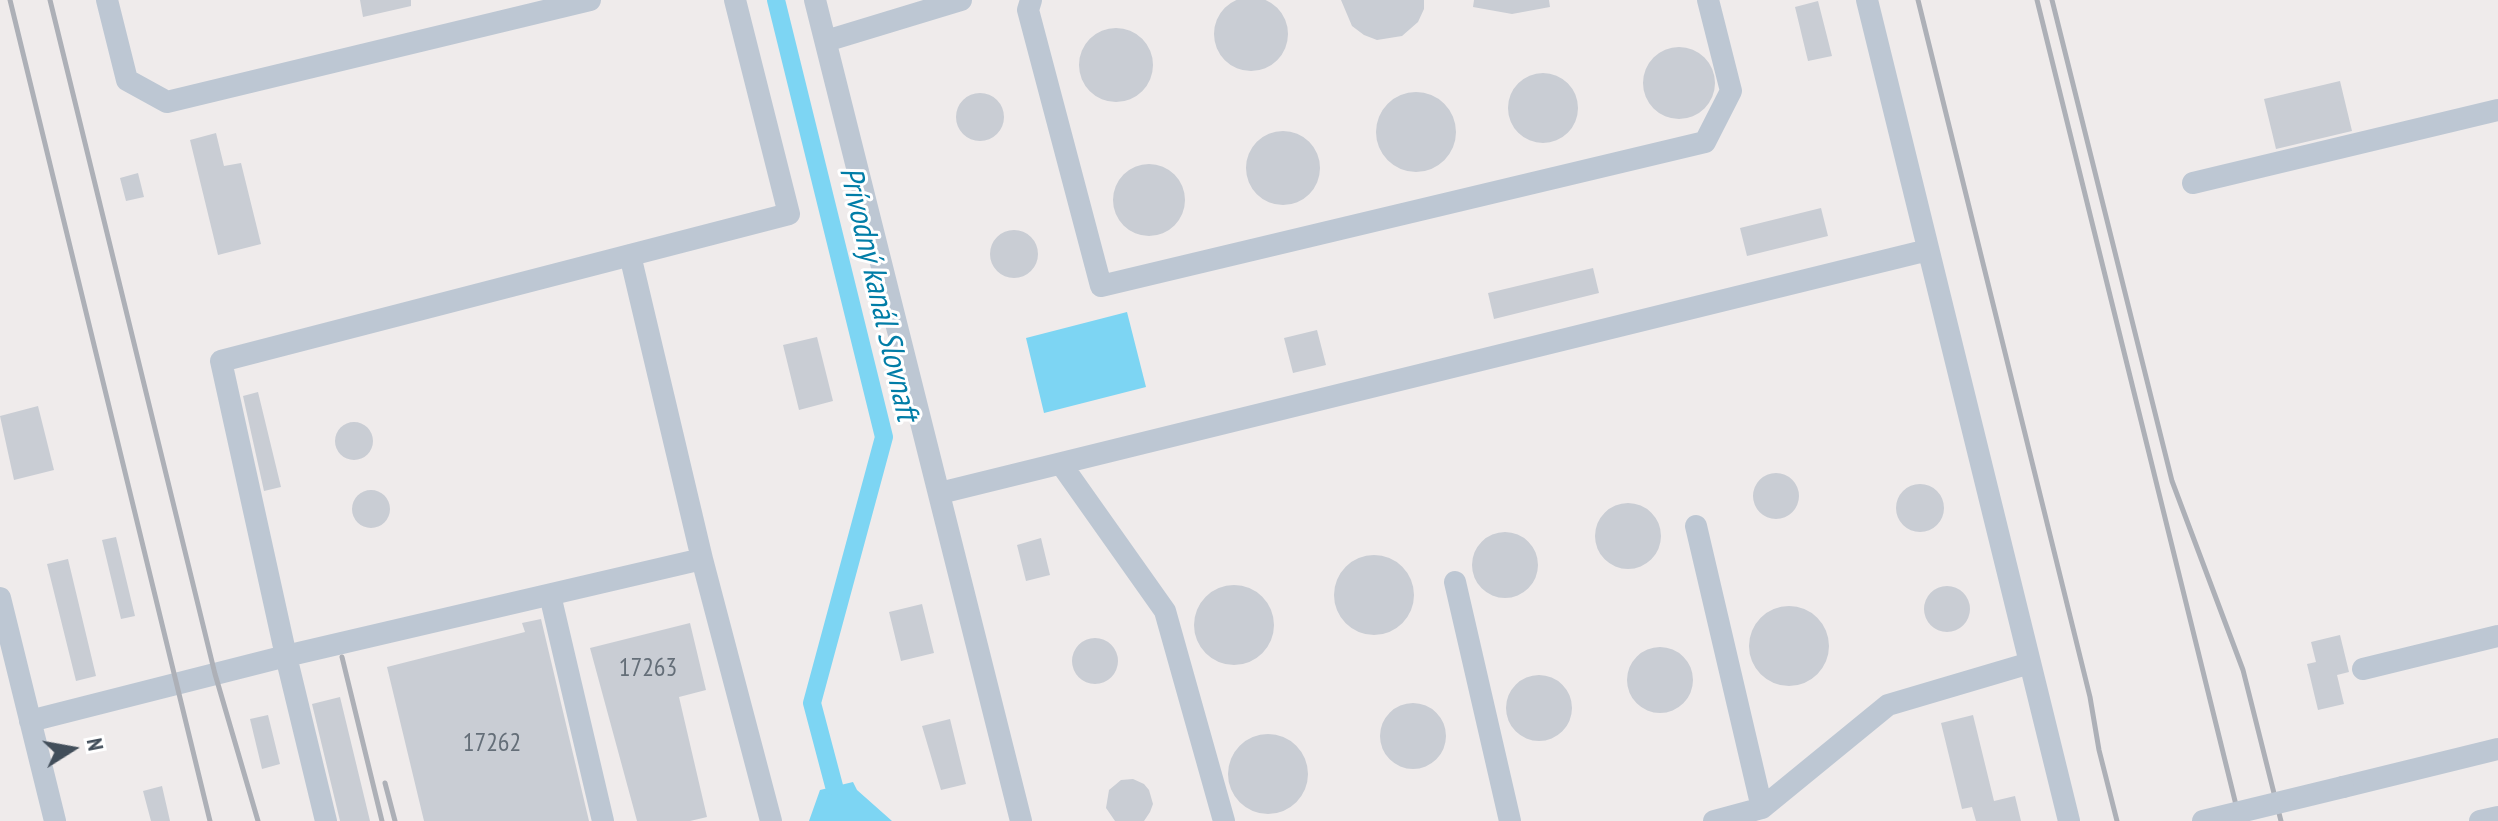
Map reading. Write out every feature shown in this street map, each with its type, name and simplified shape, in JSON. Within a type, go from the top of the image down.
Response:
[{"type":"lane","points":[[107,0],[127,80],[167,102],[590,0]]},
{"type":"lane","points":[[326,821],[221,361],[789,214],[735,0]]},
{"type":"lane","points":[[815,0],[1021,821]]},
{"type":"lane","points":[[826,41],[961,0]]},
{"type":"lane","points":[[1031,0],[1028,10],[1101,286],[1705,142],[1731,91],[1708,0]]},
{"type":"lane","points":[[1867,0],[2069,821]]},
{"type":"lane","points":[[2193,183],[2498,110]]},
{"type":"lane","points":[[940,493],[1928,250]]},
{"type":"lane","points":[[630,255],[702,559],[771,821]]},
{"type":"lane","points":[[1061,464],[1165,611],[1224,821]]},
{"type":"lane","points":[[1696,526],[1762,808]]},
{"type":"lane","points":[[30,721],[286,656],[702,559]]},
{"type":"lane","points":[[1455,582],[1510,821]]},
{"type":"lane","points":[[550,595],[603,821]]},
{"type":"lane","points":[[0,598],[10,680],[30,721],[55,821]]},
{"type":"lane","points":[[2363,669],[2498,636]]},
{"type":"lane","points":[[1714,821],[1762,808],[1888,705],[2030,663]]},
{"type":"lane","points":[[2203,821],[2498,749]]},
{"type":"lane","points":[[2480,821],[2498,817]]},
{"type":"water","points":[[1127,312],[1146,387],[1044,413],[1026,338]]},
{"type":"water","points":[[853,782],[857,790],[892,821],[809,821],[820,790]]},
{"type":"building","points":[[1251,-3],[1265,0],[1277,8],[1285,20],[1288,34],[1285,48],[1277,60],[1265,68],[1251,71],[1237,68],[1225,60],[1217,48],[1214,34],[1217,20],[1225,8],[1237,0]]},
{"type":"building","points":[[360,0],[411,0],[411,6],[363,17]]},
{"type":"building","points":[[1341,0],[1424,0],[1424,9],[1418,22],[1402,36],[1377,40],[1352,26]]},
{"type":"building","points":[[1474,0],[1549,0],[1550,7],[1512,14],[1473,7]]},
{"type":"building","points":[[1818,1],[1832,56],[1808,61],[1795,7]]},
{"type":"building","points":[[1109,28],[1123,28],[1137,34],[1147,44],[1153,65],[1147,86],[1137,96],[1123,102],[1109,102],[1095,96],[1085,86],[1079,72],[1079,58],[1085,44],[1095,34]]},
{"type":"building","points":[[1679,47],[1699,53],[1709,63],[1715,83],[1709,103],[1699,113],[1679,119],[1659,113],[1649,103],[1643,83],[1649,63],[1659,53]]},
{"type":"building","points":[[1550,73],[1572,88],[1578,108],[1576,122],[1568,133],[1557,141],[1536,143],[1518,133],[1510,122],[1508,101],[1518,83],[1529,75]]},
{"type":"building","points":[[2340,81],[2352,131],[2276,149],[2264,99]]},
{"type":"building","points":[[1416,92],[1431,95],[1444,104],[1453,117],[1456,132],[1453,147],[1444,160],[1431,169],[1416,172],[1401,169],[1388,160],[1379,147],[1376,132],[1379,117],[1388,104],[1401,95]]},
{"type":"building","points":[[980,93],[997,100],[1004,117],[997,134],[980,141],[963,134],[956,117],[963,100]]},
{"type":"building","points":[[1283,131],[1297,134],[1309,142],[1317,154],[1320,168],[1317,182],[1309,194],[1297,202],[1283,205],[1269,202],[1257,194],[1249,182],[1246,168],[1249,154],[1257,142],[1269,134]]},
{"type":"building","points":[[216,133],[224,166],[241,163],[261,244],[218,255],[190,140]]},
{"type":"building","points":[[1156,164],[1175,174],[1183,186],[1183,214],[1175,226],[1163,234],[1142,236],[1123,226],[1115,214],[1113,193],[1123,174],[1135,166]]},
{"type":"building","points":[[138,173],[144,197],[126,201],[120,178]]},
{"type":"building","points":[[1821,208],[1828,236],[1747,256],[1740,228]]},
{"type":"building","points":[[1014,230],[1031,237],[1038,254],[1031,271],[1014,278],[997,271],[990,254],[997,237]]},
{"type":"building","points":[[1593,268],[1599,293],[1494,319],[1488,293]]},
{"type":"building","points":[[1317,330],[1326,365],[1293,373],[1284,338]]},
{"type":"building","points":[[817,337],[833,401],[799,410],[783,345]]},
{"type":"building","points":[[258,392],[281,487],[264,491],[243,396]]},
{"type":"building","points":[[38,406],[54,470],[14,480],[0,416]]},
{"type":"building","points":[[354,422],[367,428],[373,441],[367,454],[354,460],[341,454],[335,441],[341,428]]},
{"type":"building","points":[[1776,473],[1793,479],[1799,496],[1793,513],[1776,519],[1759,513],[1753,496],[1759,479]]},
{"type":"building","points":[[1920,484],[1937,491],[1944,508],[1937,525],[1920,532],[1903,525],[1896,508],[1903,491]]},
{"type":"building","points":[[371,490],[384,496],[390,509],[384,522],[371,528],[358,522],[352,509],[358,496]]},
{"type":"building","points":[[1628,503],[1641,505],[1656,518],[1661,536],[1659,549],[1646,564],[1628,569],[1615,567],[1600,554],[1595,536],[1597,523],[1610,508]]},
{"type":"building","points":[[1505,532],[1518,534],[1533,547],[1538,565],[1536,578],[1523,593],[1505,598],[1492,596],[1477,583],[1472,565],[1474,552],[1487,537]]},
{"type":"building","points":[[116,537],[135,616],[121,619],[102,540]]},
{"type":"building","points":[[1041,538],[1050,575],[1026,581],[1017,545]]},
{"type":"building","points":[[1374,555],[1389,558],[1402,567],[1411,580],[1414,595],[1411,610],[1402,623],[1389,632],[1374,635],[1359,632],[1346,623],[1337,610],[1334,595],[1337,580],[1346,567],[1359,558]]},
{"type":"building","points":[[68,559],[96,676],[76,681],[47,564]]},
{"type":"building","points":[[1234,585],[1249,588],[1262,597],[1271,610],[1274,625],[1271,640],[1262,653],[1249,662],[1234,665],[1219,662],[1206,653],[1197,640],[1194,625],[1197,610],[1206,597],[1219,588]]},
{"type":"building","points":[[1947,586],[1964,592],[1970,609],[1964,626],[1947,632],[1930,626],[1924,609],[1930,592]]},
{"type":"building","points":[[922,604],[934,653],[901,661],[889,612]]},
{"type":"building","points":[[1789,606],[1804,609],[1817,618],[1826,631],[1829,646],[1826,661],[1817,674],[1804,683],[1789,686],[1774,683],[1761,674],[1752,661],[1749,646],[1752,631],[1761,618],[1774,609]]},
{"type":"building","points":[[541,619],[589,821],[424,821],[387,667],[525,632],[522,623]]},
{"type":"building","points":[[690,623],[706,690],[679,697],[707,817],[690,821],[637,821],[590,648]]},
{"type":"building","points":[[2340,635],[2349,672],[2337,675],[2344,704],[2318,710],[2307,664],[2316,662],[2311,642]]},
{"type":"building","points":[[1095,638],[1112,644],[1118,661],[1112,678],[1095,684],[1078,678],[1072,661],[1078,644]]},
{"type":"building","points":[[1660,647],[1673,649],[1688,662],[1693,680],[1691,693],[1678,708],[1660,713],[1647,711],[1632,698],[1627,680],[1629,667],[1642,652]]},
{"type":"building","points":[[1539,675],[1552,677],[1567,690],[1572,708],[1570,721],[1557,736],[1539,741],[1526,739],[1511,726],[1506,708],[1508,695],[1521,680]]},
{"type":"building","points":[[340,697],[370,821],[340,821],[312,704]]},
{"type":"building","points":[[1407,703],[1419,703],[1431,708],[1441,718],[1446,736],[1444,749],[1431,764],[1419,769],[1407,769],[1395,764],[1385,754],[1380,742],[1380,730],[1385,718],[1395,708]]},
{"type":"building","points":[[268,715],[280,764],[262,769],[250,719]]},
{"type":"building","points":[[1973,715],[1994,801],[2015,796],[2021,821],[1976,821],[1972,807],[1962,809],[1941,723]]},
{"type":"building","points":[[950,719],[966,784],[941,790],[922,726]]},
{"type":"building","points":[[1268,734],[1283,737],[1296,746],[1305,759],[1308,774],[1305,789],[1296,802],[1283,811],[1268,814],[1253,811],[1240,802],[1231,789],[1228,774],[1231,759],[1240,746],[1253,737]]},
{"type":"building","points":[[1133,779],[1149,790],[1153,804],[1150,812],[1144,821],[1115,821],[1106,808],[1109,790],[1121,780]]},
{"type":"building","points":[[162,786],[170,821],[151,821],[143,791]]},
{"type":"waterway","name":"Prívodný kanál Slovnaft","points":[[776,0],[884,437],[812,703],[834,786]]},
{"type":"railway","points":[[10,0],[210,821]]},
{"type":"railway","points":[[50,0],[215,674],[258,821]]},
{"type":"railway","points":[[1918,0],[2090,697],[2099,750],[2117,821]]},
{"type":"railway","points":[[2037,0],[2240,821]]},
{"type":"railway","points":[[2052,0],[2172,481],[2243,670],[2281,821]]},
{"type":"railway","points":[[342,657],[382,821]]},
{"type":"railway","points":[[385,783],[395,821]]}]
